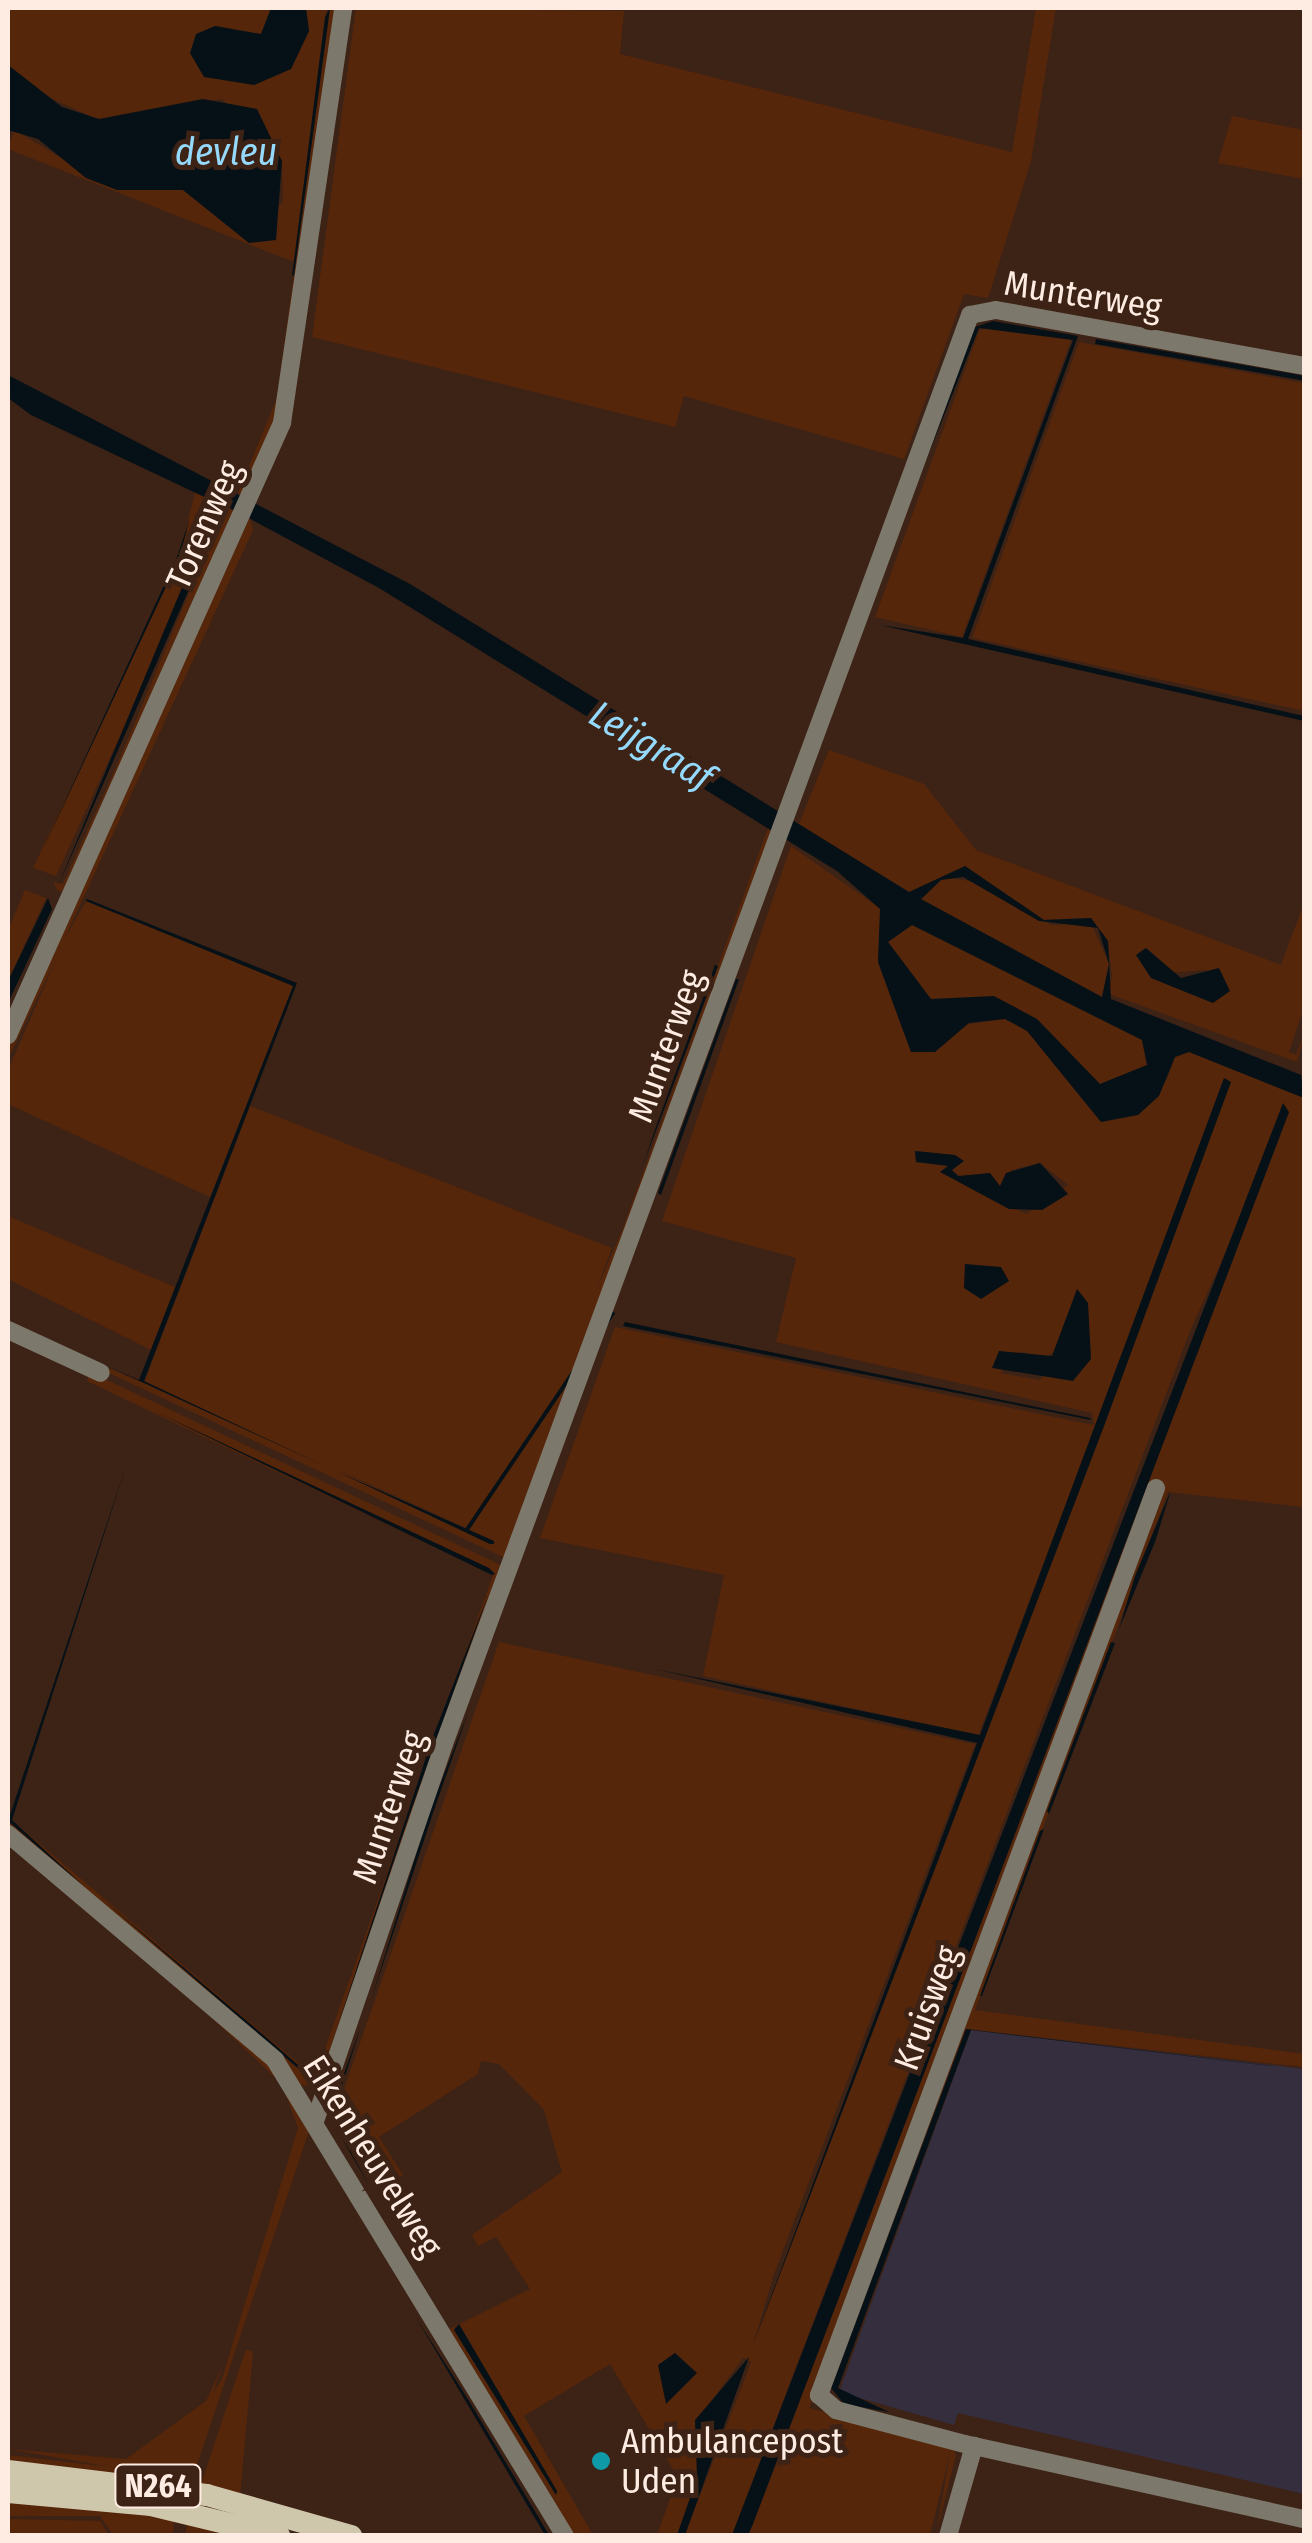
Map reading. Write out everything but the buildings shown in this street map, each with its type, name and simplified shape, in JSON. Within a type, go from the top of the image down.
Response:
[{"type":"main road","name":"N264","points":[[8,2471],[207,2494],[351,2536]]},
{"type":"main road","name":"N264","points":[[8,2492],[152,2505],[279,2536]]},
{"type":"street","name":"Torenweg","points":[[8,1035],[254,495],[293,374],[343,8]]},
{"type":"street","name":"Munterweg","points":[[316,2121],[970,316],[996,310],[1304,366]]},
{"type":"street","points":[[8,1330],[101,1374]]},
{"type":"street","name":"Kruisweg","points":[[1156,1488],[819,2394],[836,2410],[974,2446],[1304,2519]]},
{"type":"street","name":"Eikenheuvelweg","points":[[8,1834],[275,2060],[316,2121],[566,2536]]},
{"type":"street","points":[[948,2536],[974,2446]]},
{"type":"shaded area","points":[[8,8],[271,8],[261,34],[215,26],[254,85],[291,69],[309,31],[306,8],[327,8],[294,262],[8,149],[14,130],[116,190],[183,190],[249,243],[283,201],[282,161],[222,99],[99,120],[48,97],[8,65]]},
{"type":"shaded area","points":[[330,8],[339,8],[286,390],[247,498],[238,493],[277,398]]},
{"type":"shaded area","points":[[356,8],[624,11],[620,54],[1012,152],[1036,8],[1056,8],[1031,161],[988,298],[964,294],[904,459],[684,396],[675,427],[312,337]]},
{"type":"shaded area","points":[[1232,116],[1304,130],[1304,179],[1218,163]]},
{"type":"shaded area","points":[[993,325],[1071,340],[962,637],[875,617],[979,331]]},
{"type":"shaded area","points":[[1079,342],[1304,383],[1304,711],[972,638]]},
{"type":"shaded area","points":[[195,492],[217,503],[203,554],[56,876],[33,868],[179,559]]},
{"type":"shaded area","points":[[225,507],[241,513],[62,892],[54,882],[63,884]]},
{"type":"shaded area","points":[[250,517],[253,530],[64,940],[86,901],[294,985],[210,1197],[8,1104],[8,1070],[59,953],[8,1059],[8,1046]]},
{"type":"shaded area","points":[[829,750],[924,784],[976,850],[1281,965],[1304,903],[1304,1007],[1289,1052],[1296,1055],[1304,1034],[1297,1062],[1109,994],[1112,976],[1108,941],[1091,918],[1044,920],[965,866],[948,878],[984,883],[1051,925],[1091,923],[1109,964],[1102,997],[921,900],[941,880],[909,893],[798,826]],"holes":[[[1146,948],[1166,973],[1207,970],[1213,1003],[1151,978],[1137,954]]]},
{"type":"shaded area","points":[[768,828],[775,833],[505,1558],[8,1326],[144,1383],[250,1106],[612,1248],[596,1290],[622,1231]],"holes":[[[339,1470],[494,1541],[490,1544]]]},
{"type":"shaded area","points":[[791,846],[881,909],[878,962],[904,1034],[935,1052],[962,1025],[1005,1019],[1027,1031],[1101,1122],[1166,1081],[1175,1057],[1189,1052],[1304,1098],[1304,1507],[1168,1492],[975,2010],[1304,2054],[1304,2067],[966,2029],[827,2392],[1154,1487],[809,2408],[950,2443],[956,2455],[936,2535],[950,2453],[930,2535],[748,2535],[1289,1112],[1190,1331],[732,2535],[685,2535],[751,2362],[743,2358],[704,2411],[696,2487],[677,2535],[657,2535],[678,2477],[610,2364],[524,2416],[593,2535],[571,2535],[447,2330],[455,2326],[556,2494],[458,2325],[530,2289],[496,2237],[478,2246],[472,2235],[562,2172],[544,2110],[499,2064],[481,2061],[478,2074],[379,2137],[403,2175],[379,2190],[335,2115],[499,1642],[974,1744],[978,1735],[703,1676],[724,1575],[540,1538],[615,1327],[1094,1425],[1092,1413],[776,1342],[796,1258],[662,1221]],"holes":[[[1228,1077],[1104,1426],[753,2345],[774,2274]],[[915,1151],[955,1155],[952,1170],[965,1180],[989,1173],[1000,1186],[1011,1170],[1040,1163],[1068,1185],[1026,1214],[940,1172],[948,1166],[916,1162]],[[1077,1289],[1088,1303],[1083,1324],[1040,1380],[1000,1373],[1023,1351],[1041,1360],[1061,1348]]]},
{"type":"shaded area","points":[[25,890],[46,898],[8,981],[8,930]]},
{"type":"shaded area","points":[[912,925],[1142,1040],[1147,1065],[1100,1084],[1028,1014],[931,999],[888,942]]},
{"type":"shaded area","points":[[8,1216],[175,1287],[151,1350],[8,1279]]},
{"type":"shaded area","points":[[90,1372],[503,1566],[319,2086],[300,2085],[8,1826],[8,1817],[315,2077],[493,1575],[87,1381]]},
{"type":"shaded area","points":[[195,2002],[274,2068],[309,2131],[192,2480],[201,2484],[246,2349],[253,2352],[240,2497],[8,2467],[8,2455],[111,2467],[8,2449],[126,2459],[206,2401],[224,2363],[213,2392],[222,2379],[298,2128],[282,2084]]},
{"type":"shaded area","points":[[971,2030],[1304,2069],[1304,2494],[958,2413],[954,2425],[839,2392]]},
{"type":"shaded area","points":[[8,2496],[137,2508],[265,2535],[185,2535],[187,2525],[174,2520],[173,2535],[113,2535],[100,2516],[8,2516]]},
{"type":"shaded area","points":[[8,2519],[100,2521],[109,2535],[8,2535]]},
{"type":"water","points":[[271,8],[306,8],[309,31],[291,69],[254,85],[204,77],[190,53],[196,34],[215,26],[261,34]]},
{"type":"water","points":[[330,8],[294,275],[292,276],[325,17]]},
{"type":"water","name":"devleu","points":[[8,65],[62,107],[99,119],[203,99],[257,109],[282,161],[276,240],[249,243],[183,190],[117,190],[86,178],[38,139],[8,130]]},
{"type":"water","points":[[993,321],[1078,336],[968,639],[1304,716],[1304,721],[880,625],[963,638],[1073,340],[979,328],[917,483],[975,327]]},
{"type":"water","points":[[1096,339],[1304,376],[1303,381],[1095,344]]},
{"type":"water","name":"Leijgraaf","points":[[8,375],[410,584],[909,892],[965,866],[1044,920],[1091,918],[1108,941],[1111,999],[1301,1075],[1304,1098],[1189,1052],[1175,1057],[1159,1096],[1138,1115],[1101,1122],[1027,1031],[1005,1019],[969,1023],[935,1052],[911,1052],[878,962],[880,909],[837,871],[379,588],[226,506],[58,886],[217,503],[31,415],[8,398]],"holes":[[[963,877],[1039,921],[1098,928],[1109,964],[1102,997],[921,899],[941,880]],[[912,925],[1142,1040],[1147,1065],[1100,1084],[1037,1019],[994,996],[931,999],[888,942]]]},
{"type":"water","points":[[190,518],[179,559],[39,858],[177,557]]},
{"type":"water","points":[[48,898],[52,909],[8,1003],[8,981]]},
{"type":"water","points":[[86,901],[297,983],[144,1381],[327,1467],[109,1367],[139,1380],[293,986]]},
{"type":"water","points":[[1146,948],[1181,978],[1219,968],[1230,991],[1213,1003],[1151,978],[1136,955]]},
{"type":"water","points":[[715,965],[718,966],[643,1165],[657,1124]]},
{"type":"water","points":[[739,979],[661,1195],[658,1193]]},
{"type":"water","points":[[1224,1078],[1231,1082],[1104,1426],[753,2345],[977,1743],[655,1669],[980,1735]]},
{"type":"water","points":[[1283,1103],[1289,1112],[753,2524],[748,2535],[732,2535]]},
{"type":"water","points":[[915,1151],[955,1155],[964,1161],[952,1170],[958,1176],[990,1173],[1000,1186],[1006,1173],[1040,1163],[1068,1194],[1042,1210],[1009,1209],[940,1172],[948,1166],[916,1162]]},
{"type":"water","points":[[965,1264],[1001,1267],[1009,1281],[981,1299],[964,1288]]},
{"type":"water","points":[[1077,1289],[1088,1303],[1091,1359],[1073,1381],[992,1368],[999,1351],[1052,1356]]},
{"type":"water","points":[[612,1311],[615,1313],[469,1530],[465,1528]]},
{"type":"water","points":[[625,1322],[1090,1418],[1091,1420],[623,1326]]},
{"type":"water","points":[[154,1411],[489,1568],[495,1574],[492,1575]]},
{"type":"water","points":[[128,1460],[12,1820],[88,1890],[8,1821]]},
{"type":"water","points":[[336,1471],[494,1541],[494,1544],[490,1544]]},
{"type":"water","points":[[1171,1490],[1155,1542],[1119,1629],[1135,1576]]},
{"type":"water","points":[[489,1593],[409,1816],[325,2065],[432,1739]]},
{"type":"water","points":[[1111,1642],[1115,1643],[1049,1814],[1047,1811]]},
{"type":"water","points":[[469,1710],[433,1813],[371,2000],[429,1813]]},
{"type":"water","points":[[1044,1829],[982,1996],[980,1996],[1040,1831]]},
{"type":"water","points":[[100,1897],[266,2037],[312,2077],[308,2077]]},
{"type":"water","points":[[361,2026],[332,2117],[370,2187],[329,2116]]},
{"type":"water","points":[[966,2029],[1304,2070],[971,2030],[838,2388],[889,2412],[844,2404],[831,2388]]},
{"type":"water","points":[[415,2316],[469,2401],[549,2535],[545,2535]]},
{"type":"water","points":[[459,2324],[557,2491],[556,2495],[454,2330]]},
{"type":"water","points":[[675,2353],[697,2373],[666,2404],[658,2365]]},
{"type":"water","points":[[749,2357],[685,2535],[677,2535],[697,2478],[695,2420]]},
{"type":"place","name":"Ambulancepost Uden","points":[[601,2461]]}]
